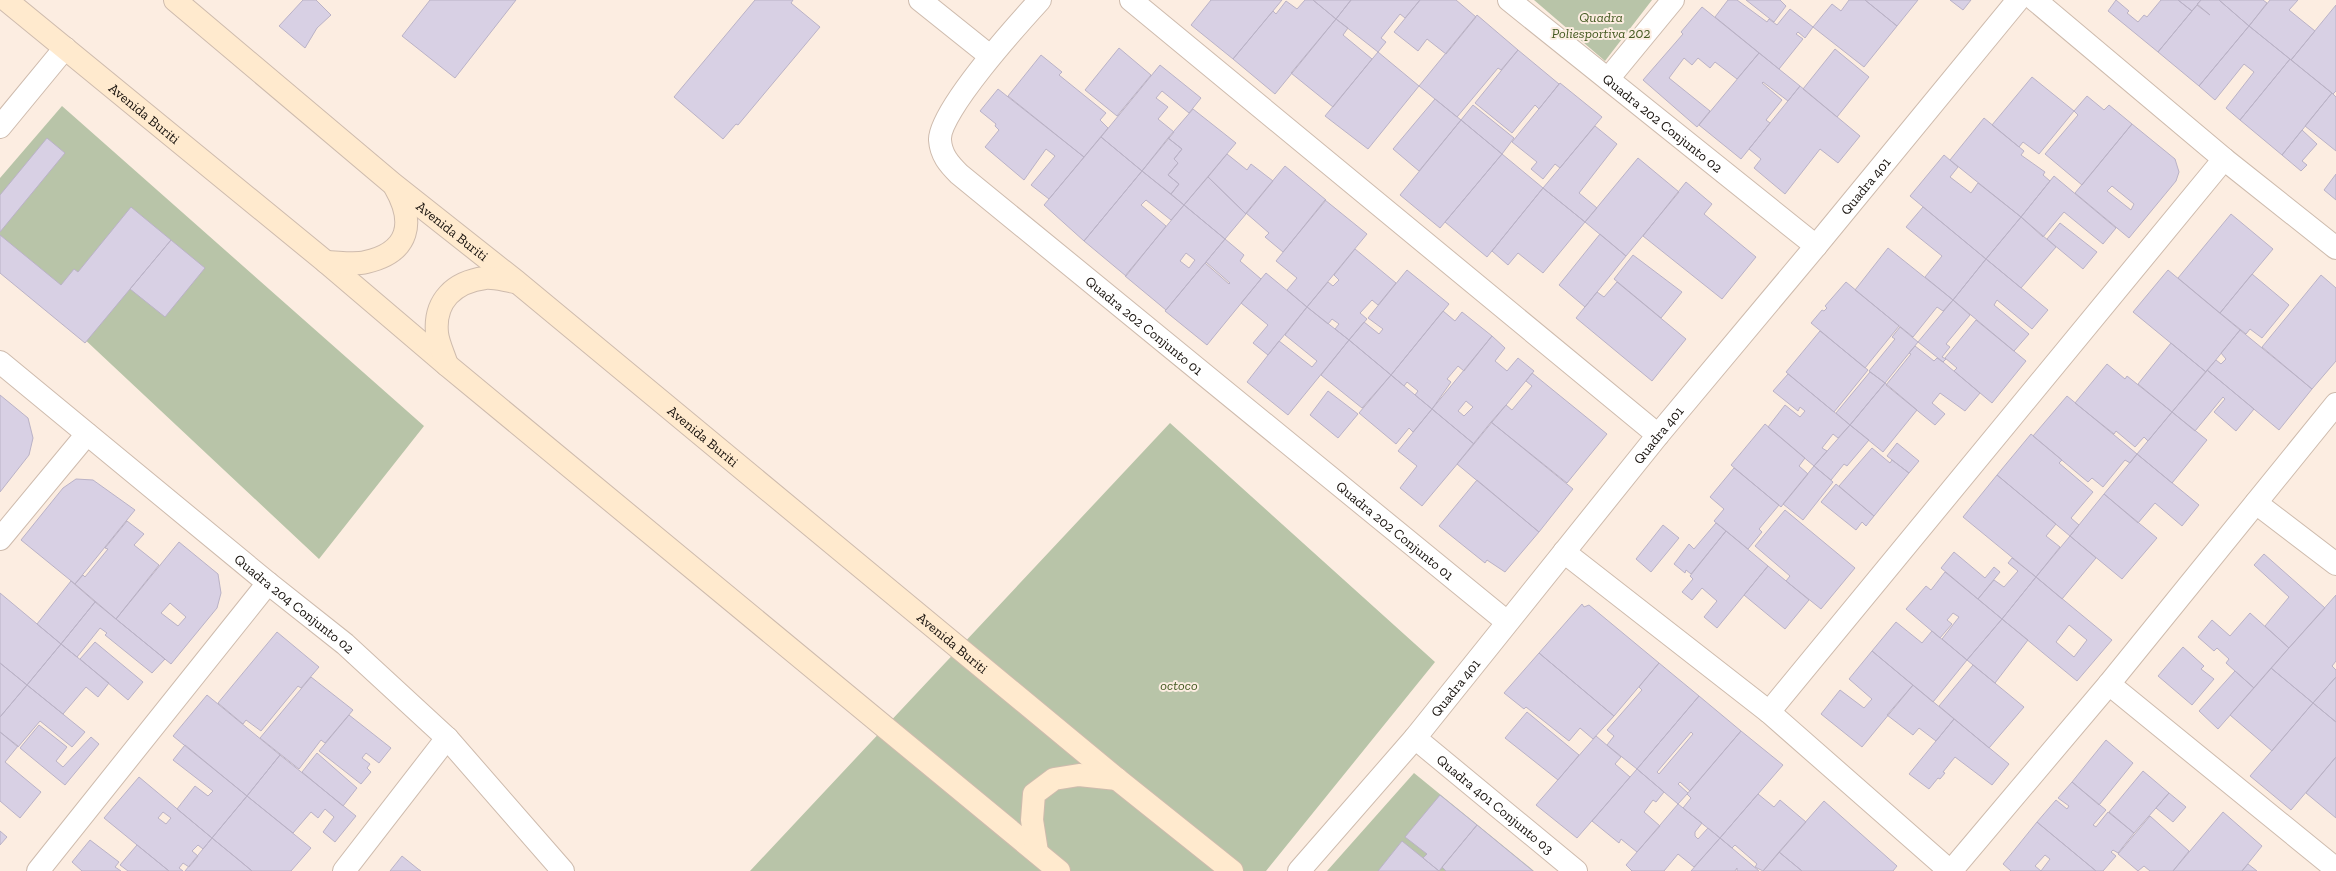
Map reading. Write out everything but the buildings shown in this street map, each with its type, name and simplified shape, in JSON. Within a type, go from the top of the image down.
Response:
[{"type":"main road","name":"Avenida Buriti","points":[[6,0],[326,262],[447,365],[1059,871]]},
{"type":"main road","name":"Avenida Buriti","points":[[175,0],[393,184],[517,282],[1117,779],[1232,871]]},
{"type":"main road","points":[[326,262],[365,263],[384,256],[401,242],[408,221],[404,204],[393,184]]},
{"type":"main road","points":[[447,365],[437,334],[437,311],[448,294],[464,283],[486,278],[517,282]]},
{"type":"main road","points":[[1037,852],[1032,820],[1034,794],[1054,779],[1079,775],[1117,779]]},
{"type":"street","points":[[920,0],[990,56]]},
{"type":"street","name":"Quadra 202 Conjunto 01","points":[[1040,0],[990,56],[944,121],[940,139],[946,160],[959,174],[1507,622]]},
{"type":"street","points":[[1131,0],[1658,435]]},
{"type":"street","name":"Quadra 202 Conjunto 02","points":[[1509,0],[1816,246]]},
{"type":"street","points":[[1608,79],[1673,0]]},
{"type":"street","name":"Quadra 401","points":[[1299,871],[1415,738],[1658,435],[1816,246],[2018,0]]},
{"type":"street","points":[[2034,0],[2224,159],[2336,248]]},
{"type":"street","points":[[0,127],[65,48]]},
{"type":"street","points":[[1769,712],[2224,159]]},
{"type":"street","name":"Quadra 204 Conjunto 02","points":[[0,362],[268,583],[345,644],[447,738],[563,871]]},
{"type":"street","points":[[1564,552],[1769,712],[1950,871],[2109,684],[2336,404]]},
{"type":"street","points":[[0,539],[87,434]]},
{"type":"street","points":[[2256,503],[2336,564]]},
{"type":"street","points":[[38,871],[268,583]]},
{"type":"street","points":[[2109,684],[2336,869]]},
{"type":"street","points":[[344,871],[447,738]]},
{"type":"street","name":"Quadra 401 Conjunto 03","points":[[1415,738],[1576,871]]},
{"type":"green space","name":"Quadra Poliesportiva 202","points":[[1534,0],[1652,0],[1605,61]]},
{"type":"green space","points":[[62,106],[424,426],[319,559],[0,260],[0,178]]},
{"type":"green space","name":"octoco","points":[[1170,423],[1435,662],[1266,871],[750,871]]},
{"type":"green space","points":[[1414,773],[1534,871],[1327,871]]}]
